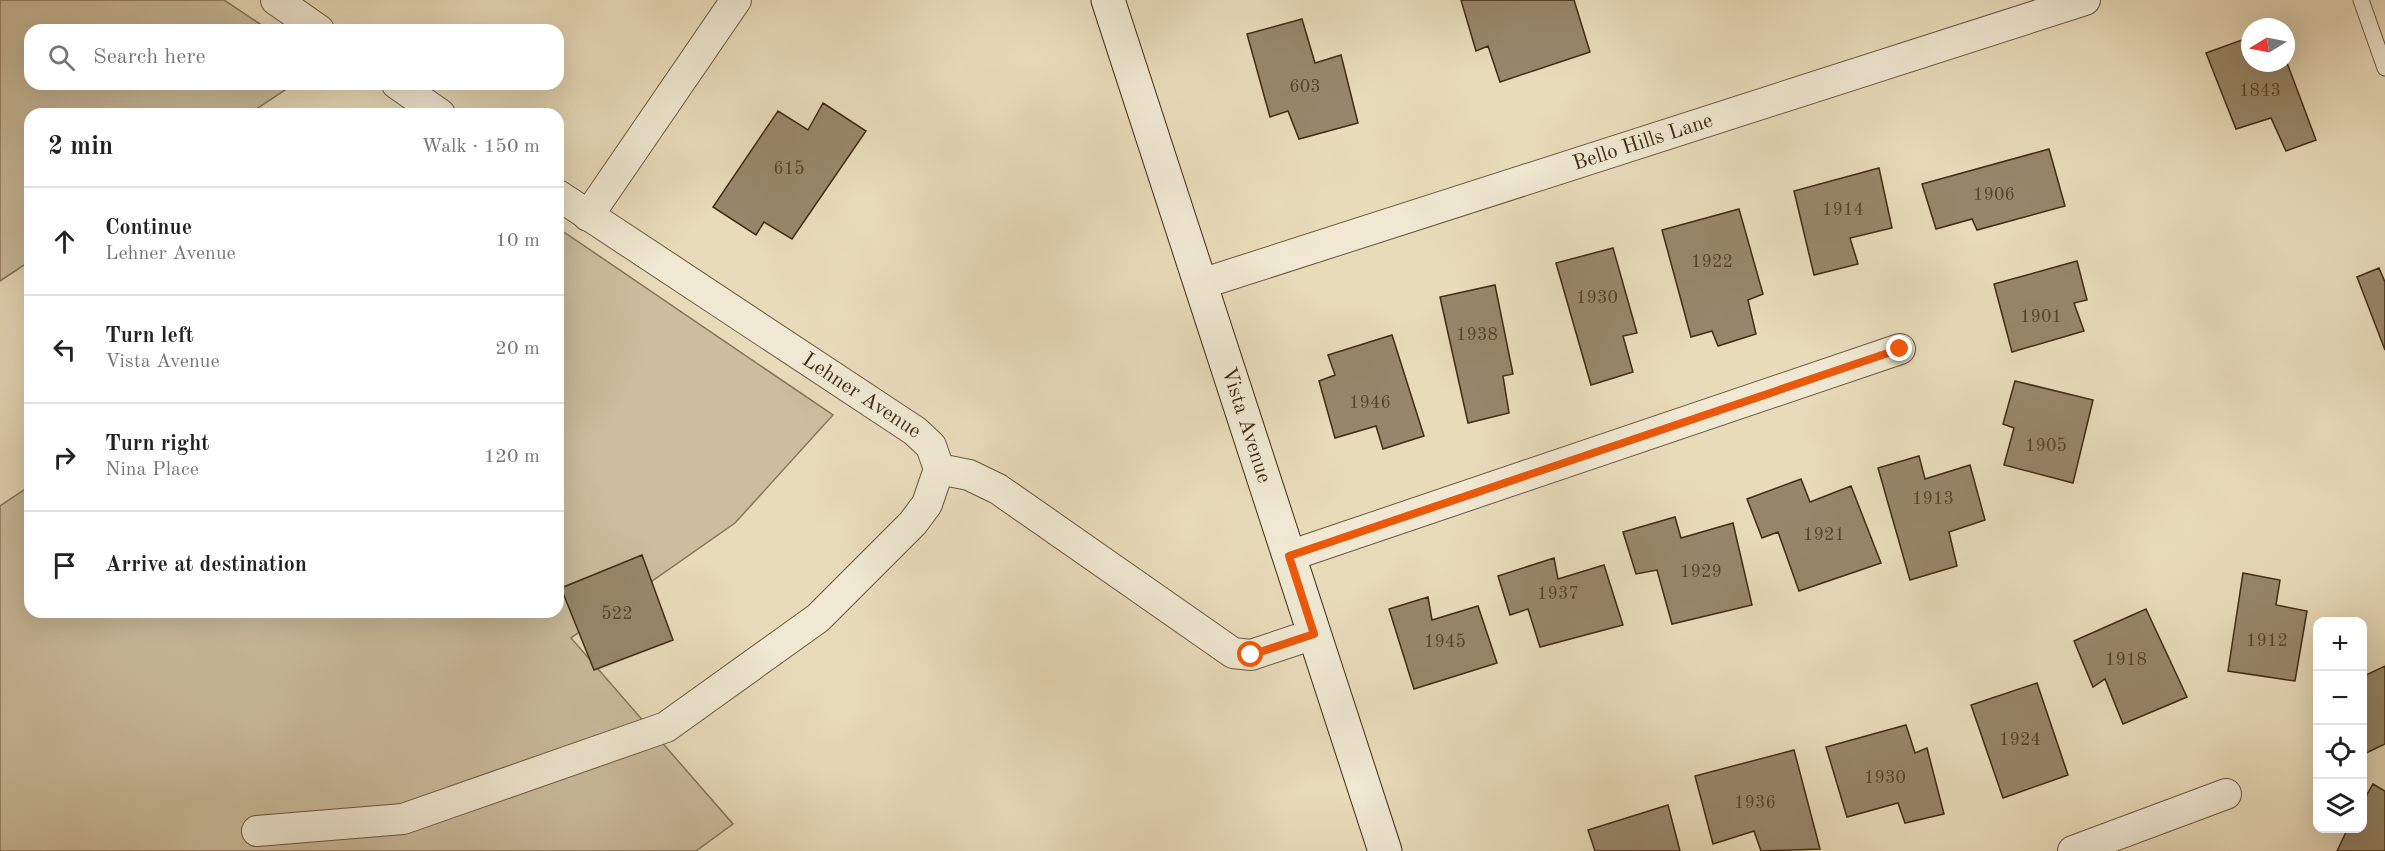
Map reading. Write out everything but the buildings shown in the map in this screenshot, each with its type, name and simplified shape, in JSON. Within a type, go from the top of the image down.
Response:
[{"type":"street","points":[[276,0],[310,24]]},
{"type":"street","points":[[588,216],[736,0]]},
{"type":"street","name":"Vista Avenue","points":[[1108,0],[1385,851]]},
{"type":"street","name":"Bello Hills Lane","points":[[1201,284],[2085,0]]},
{"type":"street","points":[[406,90],[431,108]]},
{"type":"street","name":"Lehner Avenue","points":[[564,199],[915,431],[931,446],[939,469]]},
{"type":"street","points":[[1289,556],[1900,349]]},
{"type":"street","points":[[256,831],[403,819],[666,727],[818,618],[913,523],[927,504],[939,469],[969,475],[998,489],[1233,653],[1251,655],[1314,634]]},
{"type":"street","points":[[2073,851],[2226,794]]},
{"type":"lane","points":[[2361,0],[2385,68]]},
{"type":"shaded area","points":[[0,0],[224,0],[260,24],[24,24],[24,90],[285,90],[258,108],[24,108],[24,265],[0,281]]},
{"type":"shaded area","points":[[564,232],[833,415],[735,523],[571,638],[733,824],[696,851],[0,851],[0,506],[24,490],[24,618],[564,618]]},
{"type":"route","points":[[1251,655],[1314,634],[1289,556],[1900,349]]}]
